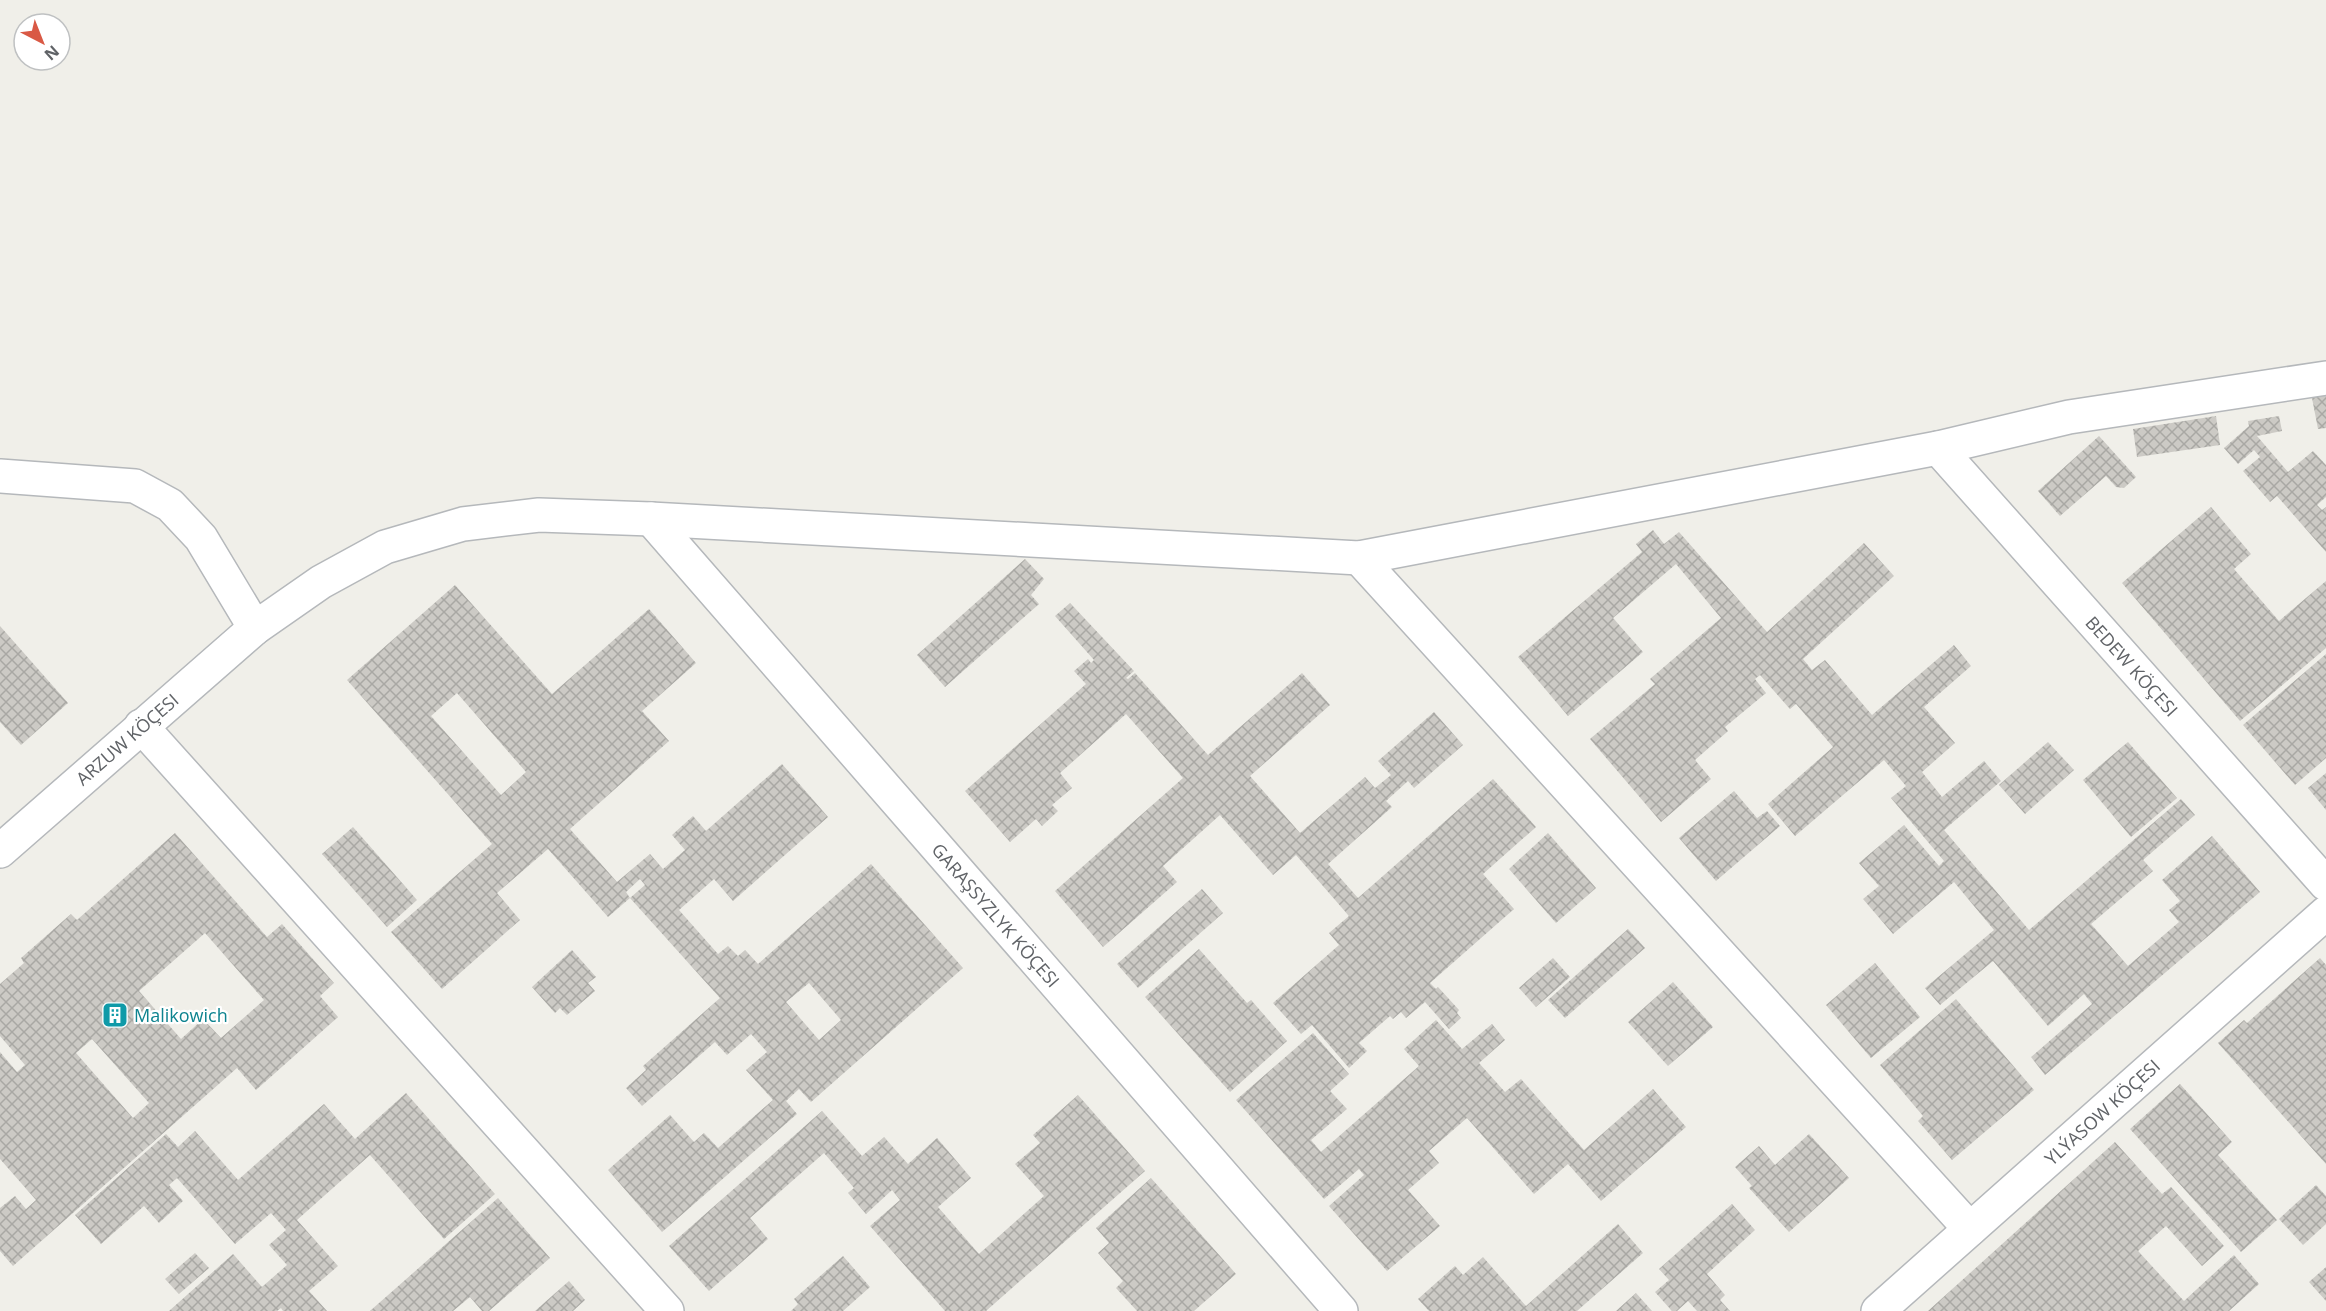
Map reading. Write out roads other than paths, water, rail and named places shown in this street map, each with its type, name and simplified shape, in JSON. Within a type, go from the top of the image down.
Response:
[{"type":"street","name":"ARZUW KÖÇESI","points":[[0,851],[255,628],[321,582],[385,547],[463,524],[538,515],[651,519],[1359,558],[1938,448],[2069,417],[2326,378]]},
{"type":"street","name":"BEDEW KÖÇESI","points":[[1938,448],[2326,884]]},
{"type":"street","points":[[0,476],[135,486],[170,505],[201,538],[255,628]]},
{"type":"street","name":"GARAŞSYZLYK KÖÇESI","points":[[651,519],[1341,1311]]},
{"type":"street","points":[[1359,558],[1970,1229]]},
{"type":"street","points":[[141,726],[667,1311]]},
{"type":"street","name":"YLÝASOW KÖÇESI","points":[[1878,1311],[2326,913]]},
{"type":"place","name":"Malikowich","points":[[115,1015]]}]
